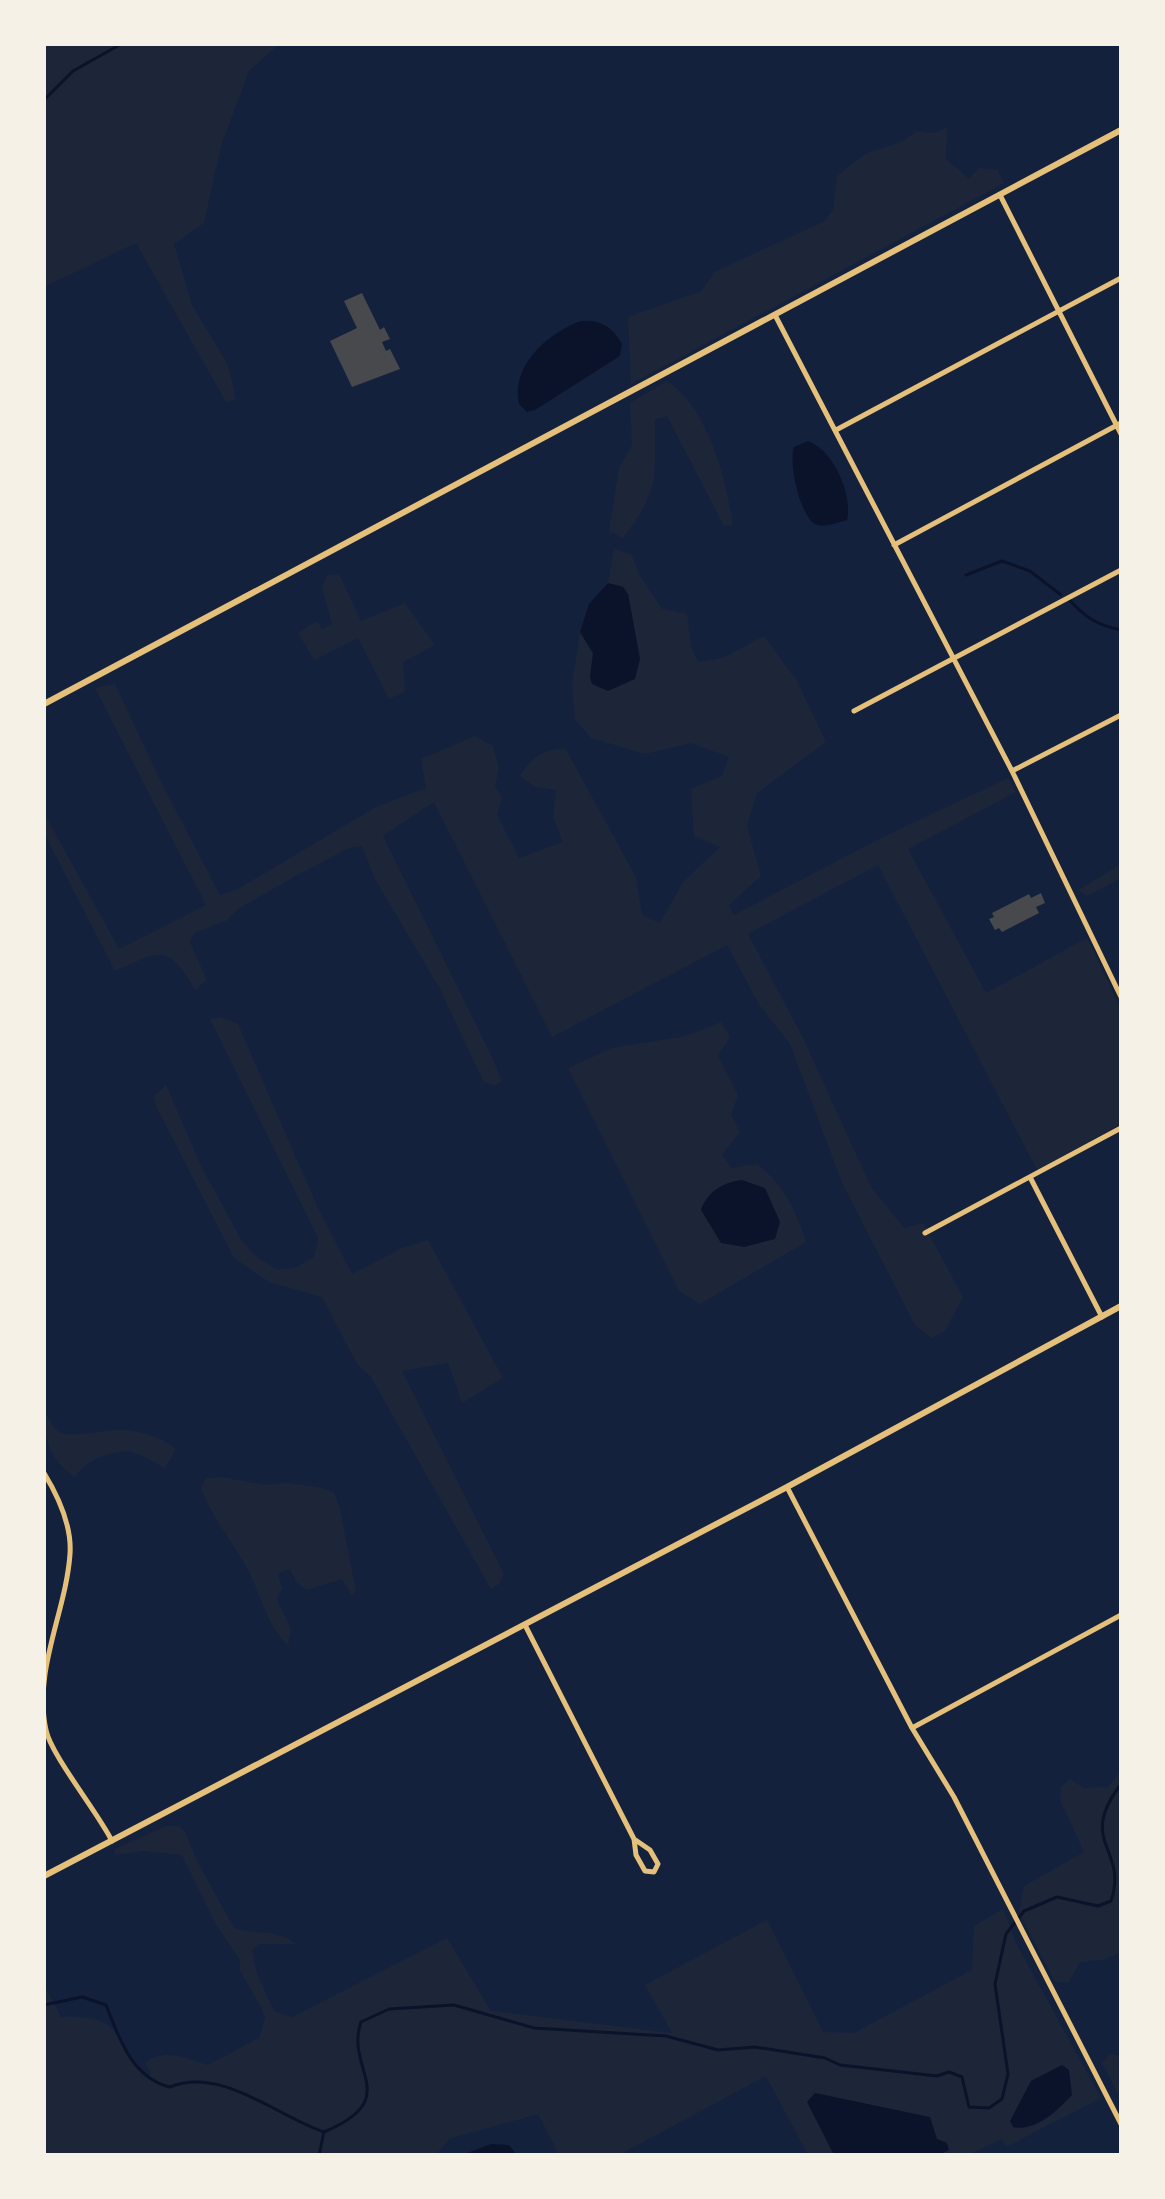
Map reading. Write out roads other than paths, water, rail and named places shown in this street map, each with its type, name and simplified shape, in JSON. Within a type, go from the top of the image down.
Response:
[{"type":"street","points":[[44,704],[1121,130]]},
{"type":"street","points":[[1000,195],[1119,424],[1121,434]]},
{"type":"street","points":[[836,430],[1121,278]]},
{"type":"street","points":[[775,315],[1012,771],[1121,997]]},
{"type":"street","points":[[894,545],[1119,424]]},
{"type":"street","points":[[854,711],[1121,570]]},
{"type":"street","points":[[1012,771],[1121,715]]},
{"type":"street","points":[[925,1233],[1121,1128]]},
{"type":"street","points":[[1030,1179],[1102,1317]]},
{"type":"street","points":[[44,1876],[787,1487],[1121,1306]]},
{"type":"street","points":[[44,1473],[60,1501],[71,1552],[47,1661],[45,1729],[48,1745],[97,1811],[112,1842]]},
{"type":"street","points":[[787,1487],[912,1728],[954,1797],[1121,2124]]},
{"type":"street","points":[[912,1728],[1121,1615]]},
{"type":"street","points":[[525,1625],[634,1839],[641,1867],[654,1872],[658,1864],[653,1854],[634,1839]]},
{"type":"waterway","points":[[44,100],[73,71],[121,44]]},
{"type":"waterway","points":[[966,575],[1002,561],[1030,571],[1061,595]]},
{"type":"waterway","points":[[1068,598],[1092,619],[1121,630]]},
{"type":"waterway","points":[[324,2132],[362,2107],[367,2095],[359,2055],[361,2022],[389,2009],[454,2005],[534,2028],[666,2036],[718,2050],[755,2047],[825,2058],[840,2065],[937,2076],[949,2072],[962,2077],[969,2107],[989,2108],[1002,2099],[1008,2074],[995,1984],[1006,1934],[1024,1911],[1057,1897],[1098,1906],[1111,1901],[1114,1869],[1103,1833],[1103,1820],[1108,1804],[1121,1784]]},
{"type":"waterway","points":[[44,2005],[82,1997],[106,2005],[136,2066],[157,2082],[170,2087],[190,2082],[229,2088],[324,2132]]},
{"type":"waterway","points":[[319,2155],[324,2132]]}]
